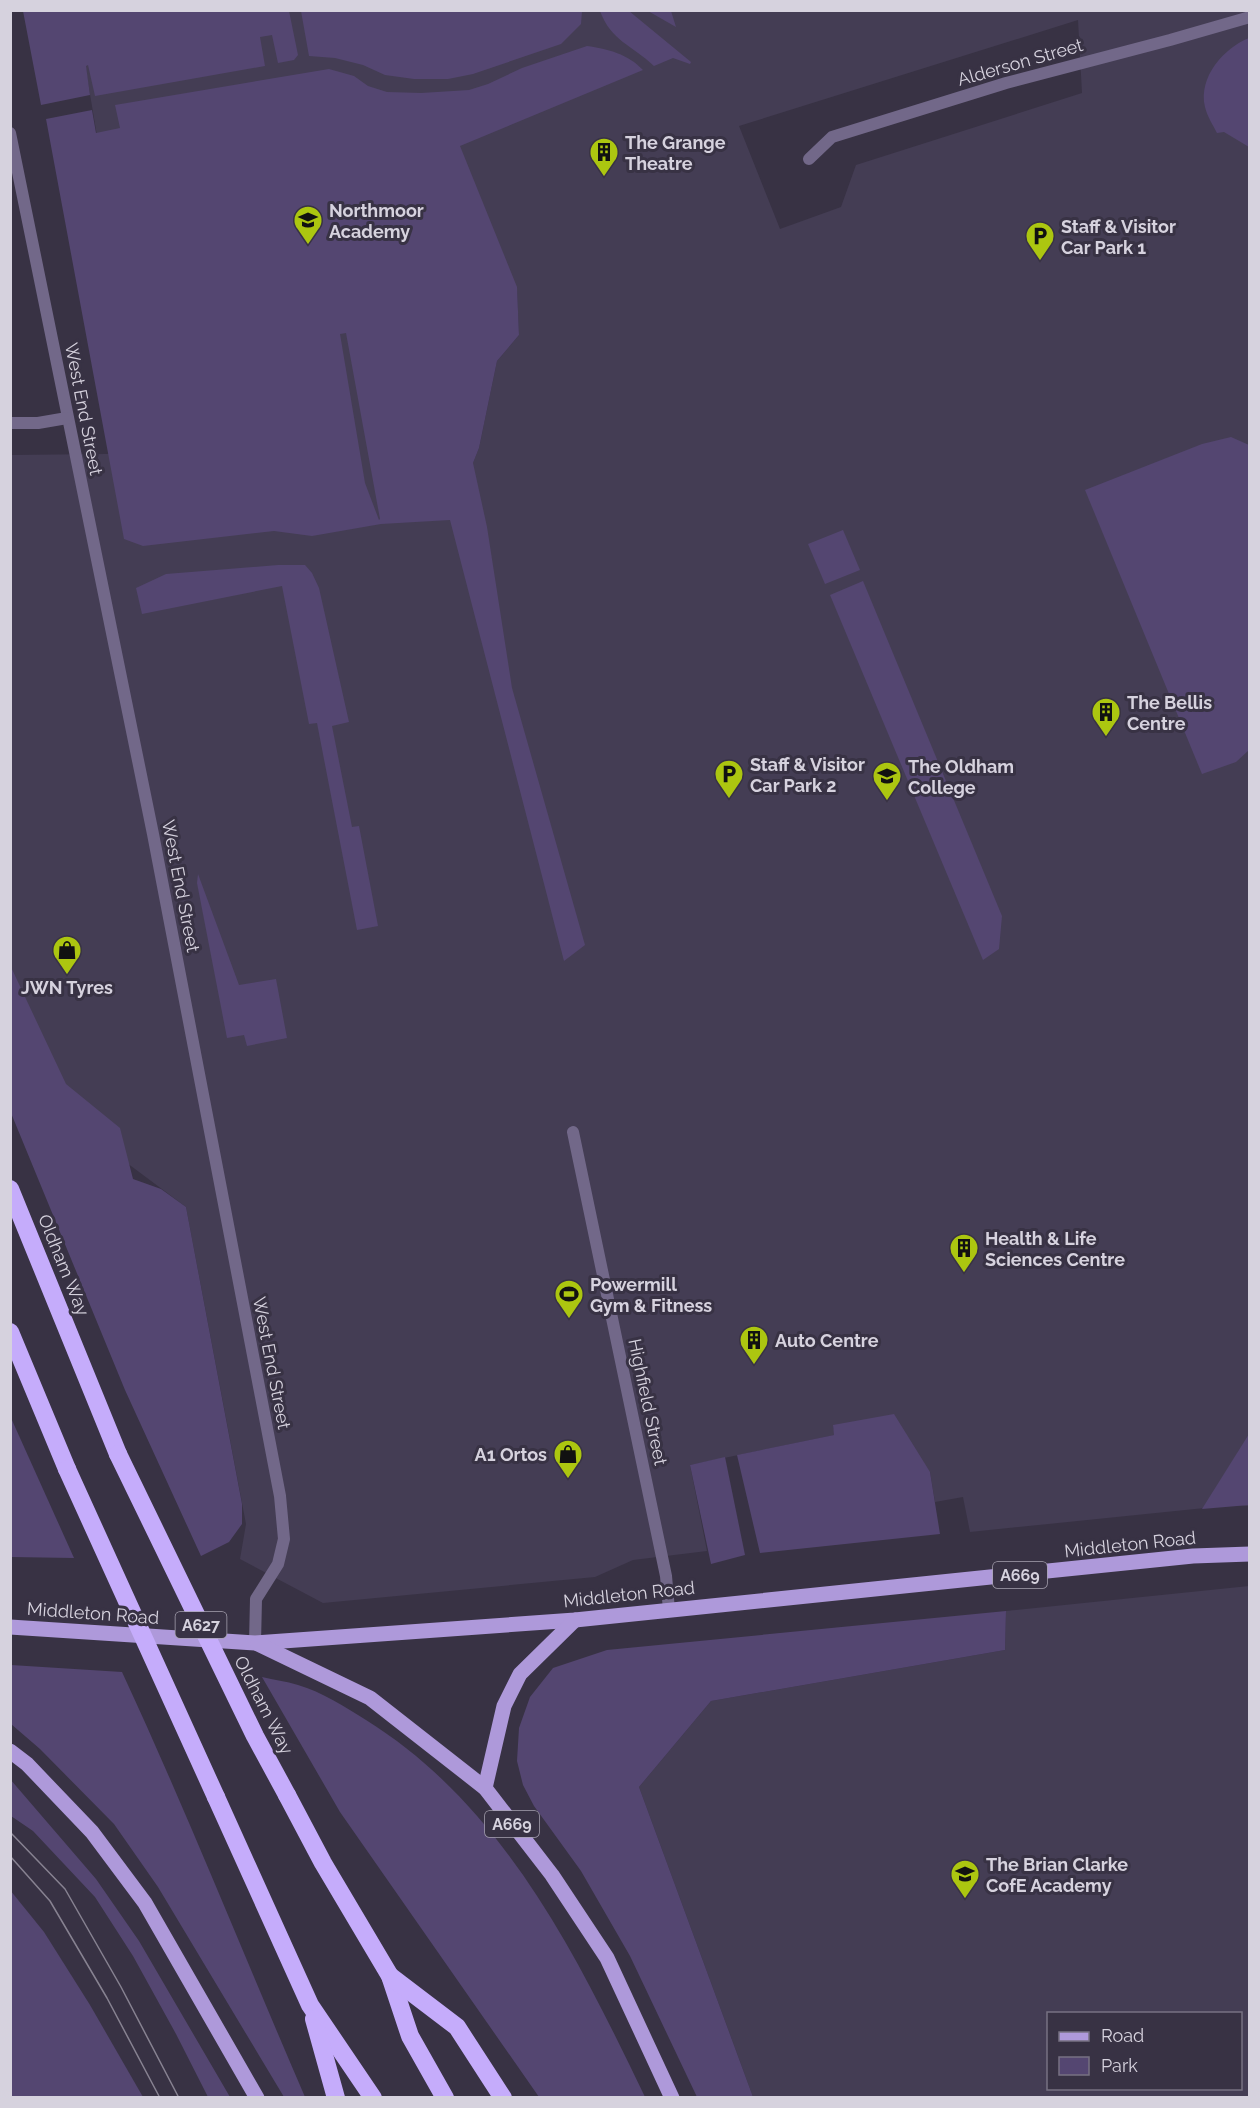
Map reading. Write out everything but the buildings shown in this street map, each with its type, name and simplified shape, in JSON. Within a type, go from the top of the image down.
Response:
[{"type":"highway","name":"Oldham Way","points":[[10,1189],[118,1454],[255,1736],[323,1863],[390,1976],[410,2036],[445,2097]]},
{"type":"highway","points":[[10,1332],[67,1469],[310,2005],[336,2097]]},
{"type":"highway","name":"A627","points":[[390,1976],[457,2027],[503,2097]]},
{"type":"highway","points":[[310,2005],[373,2097]]},
{"type":"main road","name":"Middleton Road","points":[[10,1627],[255,1642],[575,1620],[1193,1556],[1250,1554]]},
{"type":"main road","name":"A669","points":[[485,1788],[504,1706],[520,1674],[575,1620]]},
{"type":"main road","name":"A669","points":[[255,1642],[370,1698],[485,1788],[552,1875],[607,1958],[672,2097]]},
{"type":"main road","points":[[10,1751],[27,1764],[92,1832],[145,1903],[257,2097]]},
{"type":"street","name":"Alderson Street","points":[[809,159],[832,137],[1006,83],[1170,40],[1250,16]]},
{"type":"street","name":"West End Street","points":[[11,133],[158,864],[280,1496],[284,1539],[278,1564],[256,1599],[255,1642]]},
{"type":"street","points":[[10,423],[38,423],[67,418]]},
{"type":"street","name":"Highfield Street","points":[[573,1132],[666,1576],[669,1610]]},
{"type":"shaded area","points":[[76,11],[1249,11],[1249,1506],[1234,1505],[970,1532],[963,1497],[935,1502],[930,1472],[833,1426],[835,1435],[690,1465],[707,1551],[633,1560],[595,1577],[323,1603],[240,1559],[246,1524],[186,1207],[72,1122],[11,997],[11,455],[150,451]],"holes":[[[1078,20],[1082,93],[856,165],[841,207],[780,229],[739,126]],[[517,290],[519,335],[497,361],[479,448],[450,520]]]},
{"type":"shaded area","name":"The Brian Clarke CofE Academy","points":[[1249,1586],[1249,2097],[753,2097],[639,1787],[711,1701],[1005,1650],[1006,1611]]},
{"type":"green space","points":[[301,10],[582,11],[581,24],[561,44],[473,74],[448,79],[414,79],[385,75],[363,65],[335,58],[309,56]]},
{"type":"green space","points":[[23,11],[289,11],[298,55],[294,60],[278,63],[272,35],[260,37],[265,66],[95,96],[88,65],[86,66],[90,95],[41,105]]},
{"type":"green space","points":[[600,11],[629,11],[691,62],[690,64],[673,58],[654,66],[616,36]]},
{"type":"green space","points":[[648,11],[671,11],[676,27]]},
{"type":"green space","points":[[1249,38],[1249,147],[1224,132],[1217,133],[1206,110],[1204,96],[1205,85],[1215,65],[1222,56]]},
{"type":"green space","name":"Northmoor Academy","points":[[587,46],[617,53],[631,60],[643,70],[460,146],[517,287],[519,335],[497,361],[479,448],[473,463],[487,527],[512,688],[585,945],[564,961],[450,520],[381,524],[312,536],[274,531],[143,546],[124,539],[46,119],[92,110],[96,133],[120,128],[115,105],[329,69],[354,76],[368,86],[387,92],[421,93],[469,90],[522,68]],"holes":[[[346,333],[380,519],[365,483],[340,334]]]},
{"type":"green space","points":[[1231,437],[1249,445],[1249,750],[1236,762],[1202,774],[1085,490],[1202,444]]},
{"type":"green space","points":[[843,530],[860,570],[825,584],[808,544]]},
{"type":"green space","points":[[305,565],[312,573],[319,588],[349,722],[332,726],[352,827],[359,826],[378,926],[357,930],[317,723],[309,724],[282,586],[142,614],[136,588],[166,574]]},
{"type":"green space","points":[[863,581],[1002,916],[999,949],[983,960],[830,595]]},
{"type":"green space","points":[[198,874],[239,985],[276,979],[287,1038],[247,1046],[244,1035],[227,1038],[197,883]]},
{"type":"green space","points":[[10,965],[66,1084],[120,1128],[133,1179],[161,1189],[186,1207],[242,1504],[242,1524],[229,1542],[201,1556],[125,1390],[11,1113]]},
{"type":"green space","points":[[894,1414],[930,1472],[940,1534],[760,1553],[737,1455],[834,1435],[833,1425]]},
{"type":"green space","points":[[11,1418],[74,1558],[11,1557]]},
{"type":"green space","points":[[1249,1434],[1249,1505],[1202,1509]]},
{"type":"green space","points":[[725,1457],[745,1555],[711,1564],[690,1465]]},
{"type":"green space","points":[[1006,1611],[1005,1650],[711,1701],[639,1787],[753,2097],[697,2097],[630,1956],[581,1871],[534,1806],[523,1785],[517,1761],[519,1728],[530,1697],[553,1668],[607,1650]]},
{"type":"green space","points":[[11,1665],[122,1672],[305,2097],[284,2097],[158,1887],[114,1824],[40,1749],[11,1724]]},
{"type":"green space","points":[[262,1677],[307,1688],[350,1710],[415,1755],[458,1795],[497,1840],[532,1888],[563,1938],[645,2097],[539,2097],[340,1812]]},
{"type":"green space","points":[[10,1779],[96,1879],[139,1941],[230,2097],[208,2097],[133,1956],[95,1897],[33,1831],[11,1816]]},
{"type":"green space","points":[[10,1890],[44,1932],[90,2005],[143,2097],[11,2097]]},
{"type":"tram line","points":[[10,1832],[65,1889],[121,1987],[179,2098]]},
{"type":"tram line","points":[[10,1856],[50,1901],[107,1998],[160,2098]]},
{"type":"place","name":"The Grange Theatre","points":[[604,178]]},
{"type":"place","name":"Northmoor Academy","points":[[308,246]]},
{"type":"place","name":"Staff & Visitor Car Park 1","points":[[1040,262]]},
{"type":"place","name":"The Bellis Centre","points":[[1106,738]]},
{"type":"place","name":"Staff & Visitor Car Park 2","points":[[729,800]]},
{"type":"place","name":"The Oldham College","points":[[887,802]]},
{"type":"place","name":"JWN Tyres","points":[[67,976]]},
{"type":"place","name":"Health & Life Sciences Centre","points":[[964,1274]]},
{"type":"place","name":"Powermill Gym & Fitness","points":[[569,1320]]},
{"type":"place","name":"Auto Centre","points":[[754,1366]]},
{"type":"place","name":"A1 Ortos","points":[[568,1480]]},
{"type":"place","name":"The Brian Clarke CofE Academy","points":[[965,1900]]}]
